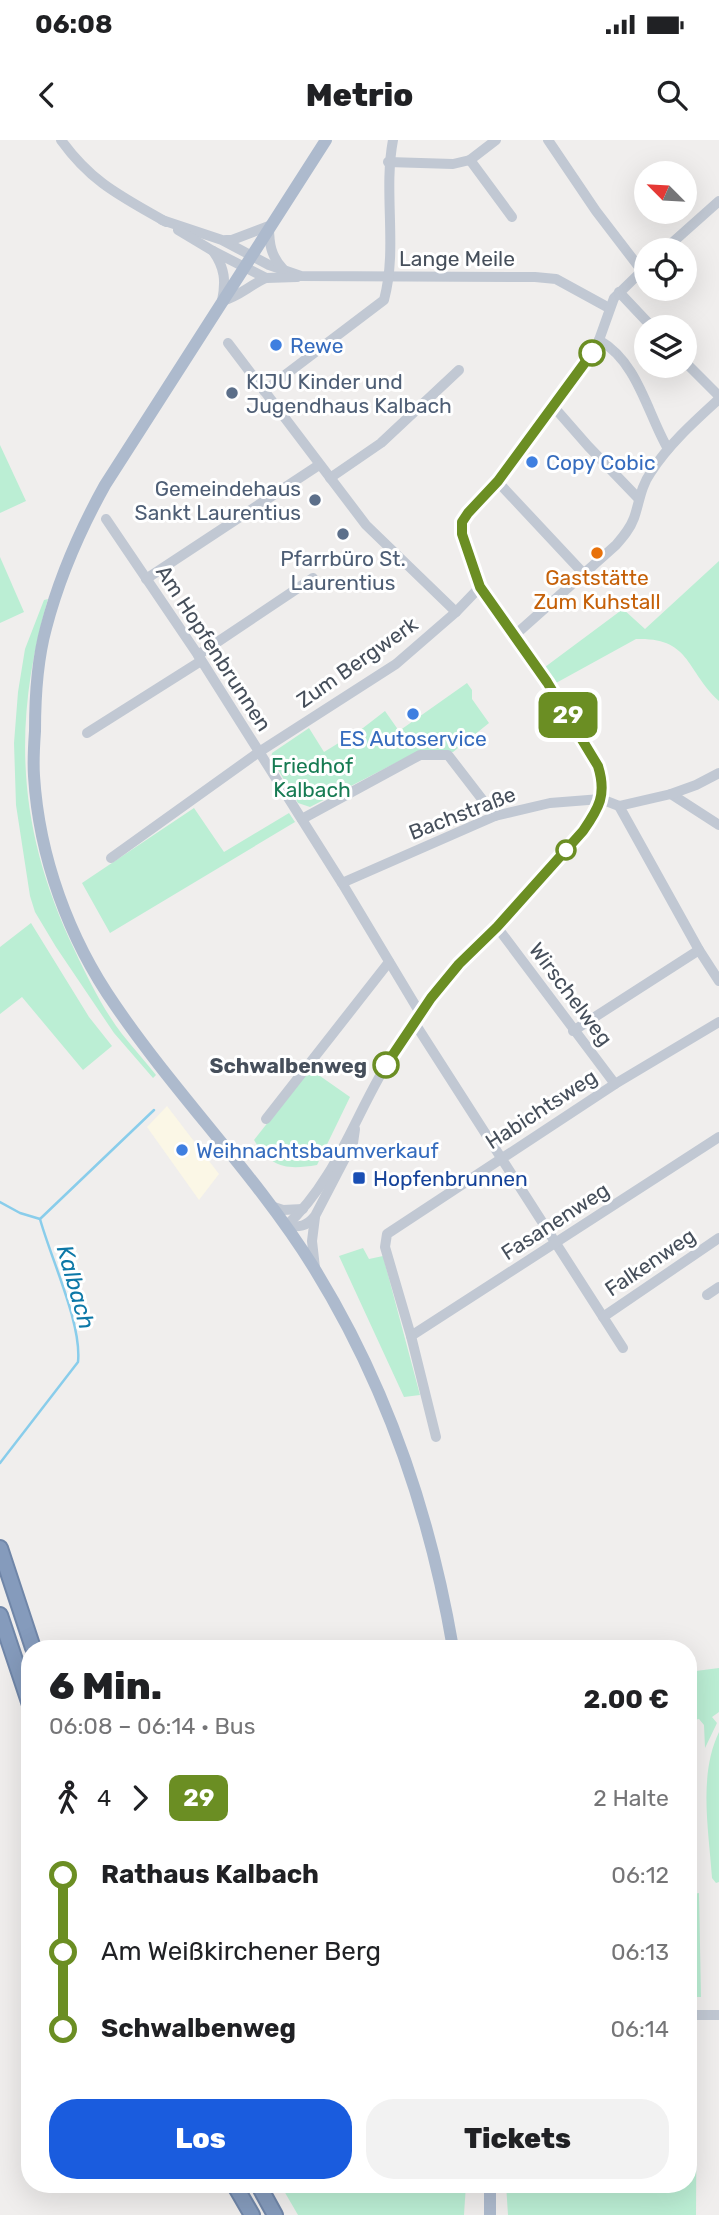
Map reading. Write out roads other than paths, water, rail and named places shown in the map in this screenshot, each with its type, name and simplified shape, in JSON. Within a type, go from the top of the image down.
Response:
[{"type":"highway","points":[[0,1548],[30,1640]]},
{"type":"highway","points":[[0,1615],[21,1678]]},
{"type":"highway","points":[[239,2193],[252,2215]]},
{"type":"highway","points":[[263,2193],[275,2215]]},
{"type":"main road","points":[[326,140],[91,509],[65,568],[45,629],[35,694],[34,775],[47,856],[60,898],[77,938],[114,1004],[271,1206],[315,1269],[349,1329],[386,1405],[417,1488],[439,1571],[452,1640]]},
{"type":"main road","points":[[490,2193],[490,2215]]},
{"type":"street","points":[[61,140],[93,178],[113,193],[213,251],[301,276],[389,277],[388,162],[393,140]]},
{"type":"street","points":[[388,162],[453,164],[470,160],[496,140]]},
{"type":"street","points":[[548,140],[596,211],[634,257]]},
{"type":"street","points":[[470,160],[512,217]]},
{"type":"street","points":[[677,238],[719,201]]},
{"type":"street","points":[[162,220],[222,240],[232,240],[269,226],[274,260],[286,272]]},
{"type":"street","points":[[222,240],[266,278]]},
{"type":"street","points":[[213,251],[222,263],[225,274],[222,301],[234,298],[248,286],[266,278],[290,279],[301,276]]},
{"type":"street","name":"Lange Meile","points":[[264,391],[384,300],[389,277],[556,279],[609,308]]},
{"type":"street","points":[[286,1226],[323,1185],[386,1066],[421,1013],[459,964],[497,927],[583,831],[595,814],[601,799],[603,782],[598,766],[547,682],[480,587],[462,534],[462,522],[498,481],[590,358],[609,308],[619,292],[634,278]]},
{"type":"street","points":[[619,292],[641,315]]},
{"type":"street","points":[[599,340],[611,347],[621,358],[648,404],[668,449]]},
{"type":"street","points":[[228,343],[366,525],[456,612]]},
{"type":"street","points":[[330,478],[381,443],[459,370]]},
{"type":"street","points":[[515,635],[627,532],[650,472],[668,449],[719,398],[697,375]]},
{"type":"street","points":[[553,406],[638,498]]},
{"type":"street","points":[[146,579],[319,465]]},
{"type":"street","points":[[498,481],[584,574]]},
{"type":"street","name":"Am Hopfenbrunnen","points":[[106,519],[302,819],[421,1013]]},
{"type":"street","points":[[87,733],[313,578]]},
{"type":"street","name":"Zum Bergwerk","points":[[111,858],[259,752],[396,664],[456,612],[480,587]]},
{"type":"street","points":[[302,819],[420,755],[436,754],[448,755],[495,816]]},
{"type":"street","points":[[601,799],[619,806],[671,794],[719,773]]},
{"type":"street","points":[[671,794],[719,825]]},
{"type":"street","name":"Bachstraße","points":[[342,883],[495,816],[550,803],[601,799]]},
{"type":"street","points":[[619,806],[719,981]]},
{"type":"street","name":"Wirschelweg","points":[[497,927],[615,1084]]},
{"type":"street","points":[[573,1031],[699,950]]},
{"type":"street","points":[[266,1119],[389,962]]},
{"type":"street","name":"Habichtsweg","points":[[411,1336],[385,1247],[387,1234],[615,1084],[719,1022]]},
{"type":"street","points":[[414,1023],[623,1348]]},
{"type":"street","points":[[286,1226],[308,1225],[315,1216],[353,1143],[355,1129]]},
{"type":"street","name":"Fasanenweg","points":[[411,1336],[719,1138]]},
{"type":"street","points":[[271,1206],[283,1210],[303,1209]]},
{"type":"street","points":[[315,1216],[312,1241],[315,1269]]},
{"type":"street","name":"Falkenweg","points":[[603,1317],[719,1238]]},
{"type":"street","points":[[706,1295],[719,1287]]},
{"type":"street","points":[[411,1336],[436,1437]]},
{"type":"street","points":[[697,2015],[719,2015]]},
{"type":"waterway","name":"Kalbach","points":[[0,1463],[78,1362],[71,1311],[40,1219],[154,1110]]},
{"type":"waterway","name":"Kalbach","points":[[0,1202],[20,1213],[40,1219]]},
{"type":"place","name":"Rewe","points":[[276,345]]},
{"type":"place","name":"KIJU Kinder und Jugendhaus Kalbach","points":[[232,393]]},
{"type":"place","name":"Copy Cobic","points":[[532,462]]},
{"type":"place","name":"Gemeindehaus Sankt Laurentius","points":[[315,500]]},
{"type":"place","name":"Pfarrbüro St. Laurentius","points":[[343,534]]},
{"type":"place","name":"Gaststätte Zum Kuhstall","points":[[597,553]]},
{"type":"place","name":"ES Autoservice","points":[[413,714]]},
{"type":"place","name":"Schwalbenweg","points":[[386,1065]]},
{"type":"place","name":"Weihnachtsbaumverkauf","points":[[182,1150]]},
{"type":"place","name":"Hopfenbrunnen","points":[[359,1178]]},
{"type":"park label","name":"Friedhof Kalbach","points":[[312,777]]}]
